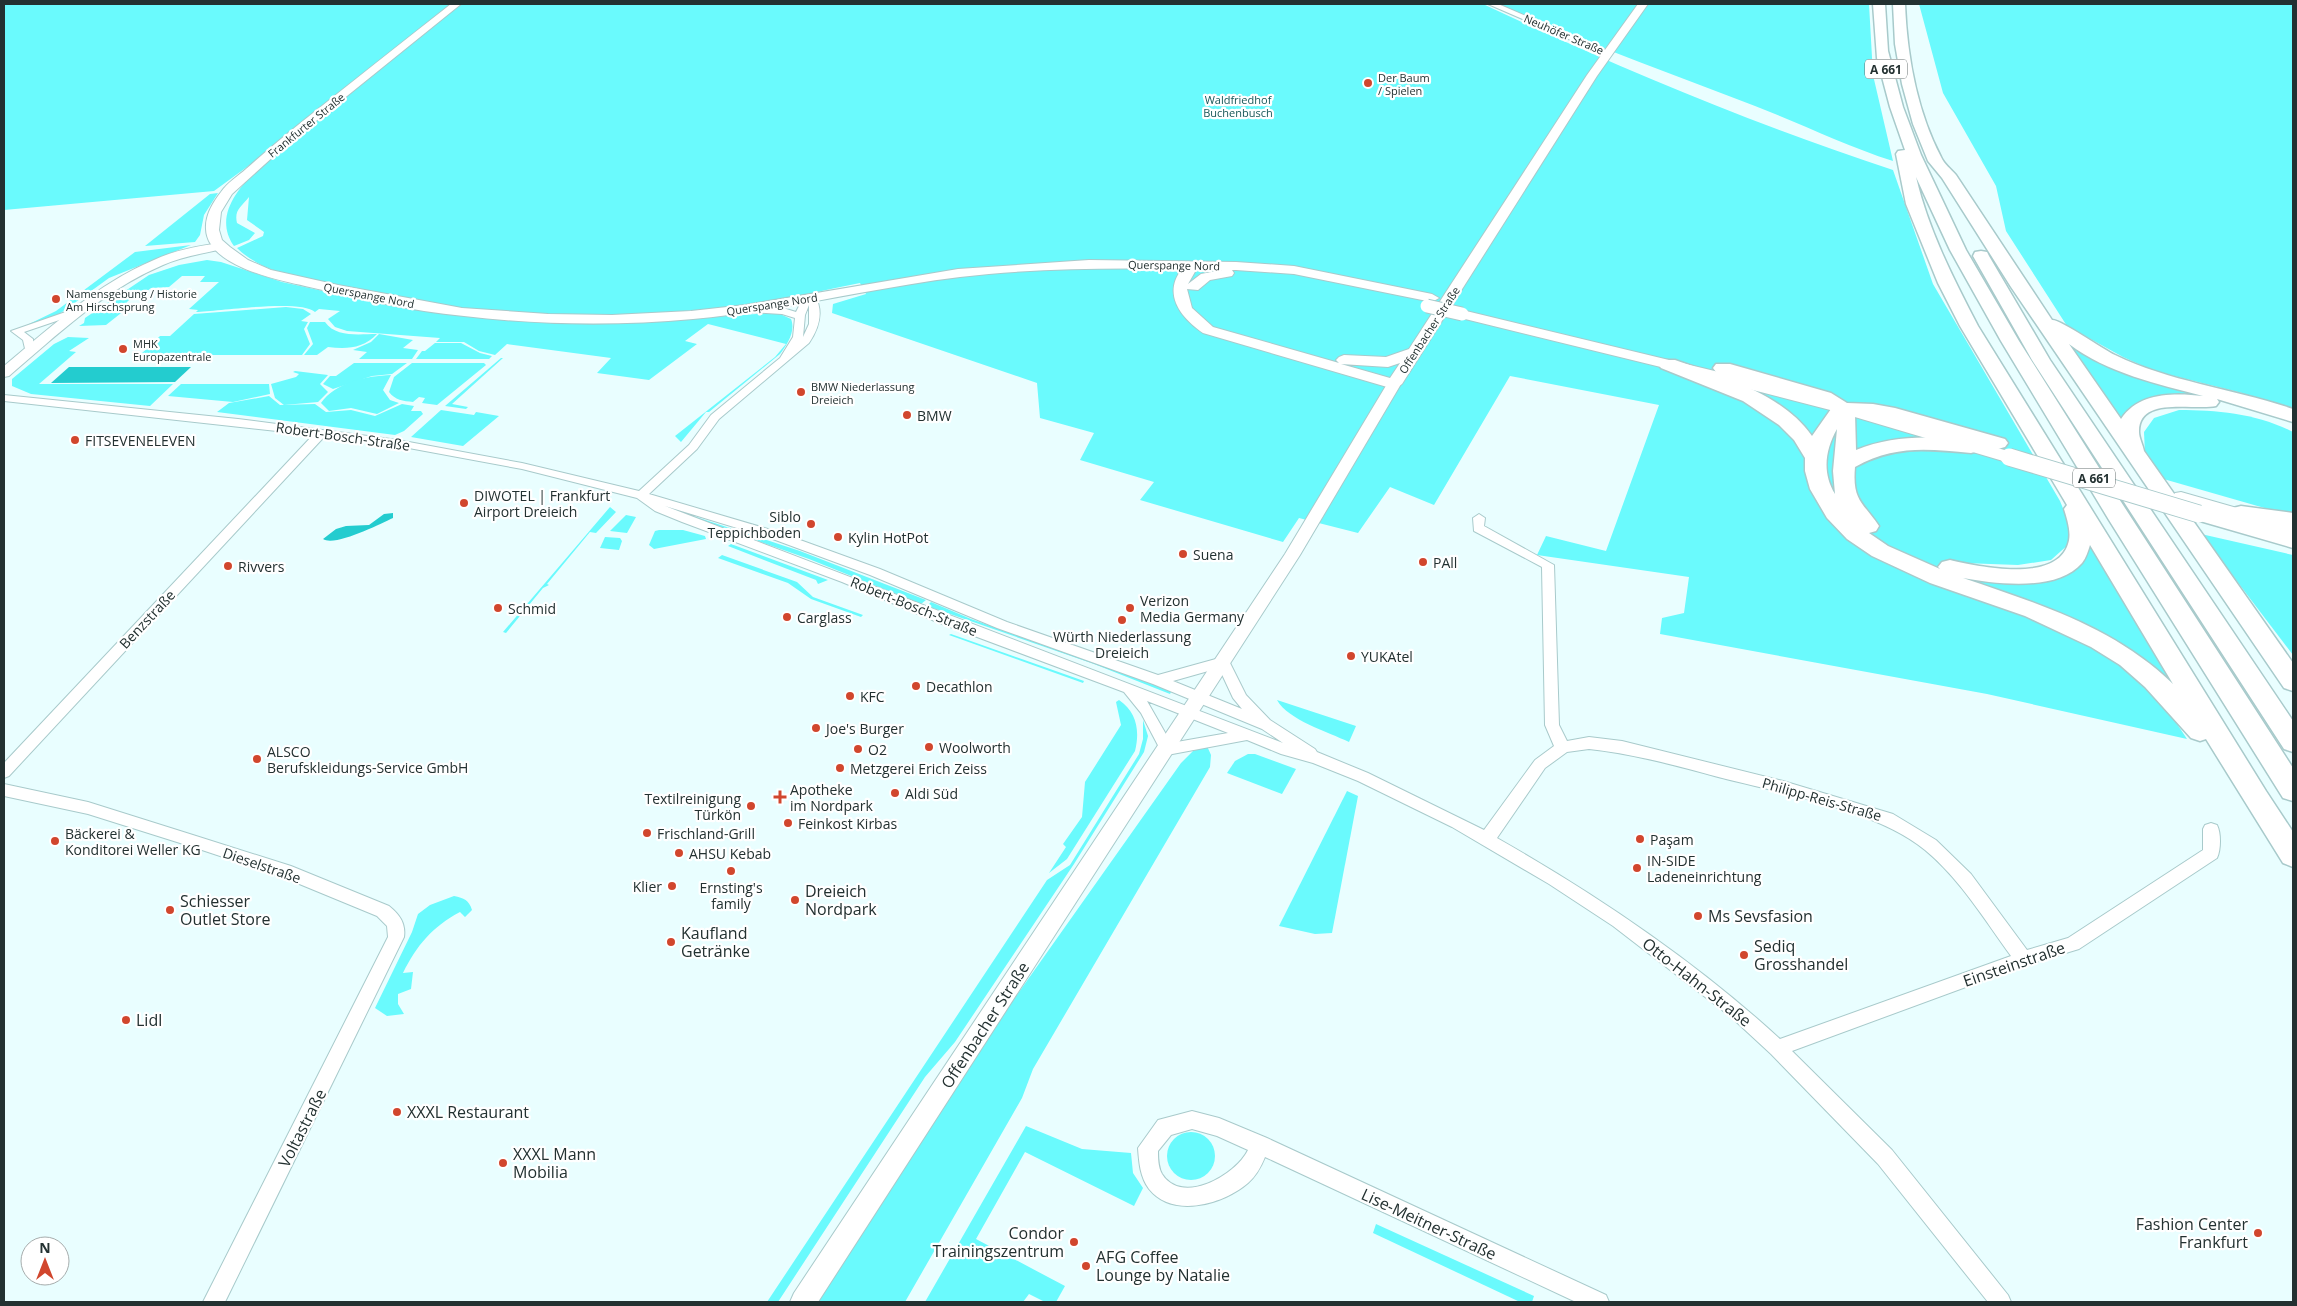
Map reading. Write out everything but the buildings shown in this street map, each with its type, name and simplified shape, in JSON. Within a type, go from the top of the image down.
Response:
[{"type":"highway","name":"A 661","points":[[1879,4],[1882,56],[1903,138],[1940,214],[1989,306],[2116,513],[2293,790]]},
{"type":"highway","name":"A 661","points":[[1899,4],[1902,40],[1915,107],[1959,215],[1984,263],[2041,360],[2293,742]]},
{"type":"highway","points":[[1903,138],[1914,204],[1947,283],[1969,326],[2256,799],[2293,855]]},
{"type":"highway","points":[[1936,162],[1948,175],[2020,287],[2143,468],[2293,682]]},
{"type":"highway","points":[[2020,287],[2056,326],[2081,345],[2103,358],[2177,383],[2293,416]]},
{"type":"highway","points":[[1668,364],[1737,391],[1773,410],[1799,431],[1814,456],[1817,477],[1826,499],[1854,532],[1882,551],[1910,566],[2046,615],[2115,650],[2142,668],[2160,686],[2256,799]]},
{"type":"highway","points":[[1723,368],[1819,395],[1833,400],[1844,409],[1849,430],[1842,482],[1844,492],[1865,524],[1913,553],[1954,568],[1984,574],[2036,575],[2062,567],[2076,554],[2080,542],[2080,529],[2072,497]]},
{"type":"highway","points":[[2143,468],[2127,432],[2128,423],[2138,410],[2149,405],[2176,400],[2214,403],[2250,410],[2293,426]]},
{"type":"highway","points":[[1814,456],[1828,426],[1844,409],[1857,408],[1875,410],[2005,449]]},
{"type":"highway","points":[[1845,464],[1866,452],[1896,444],[1978,448]]},
{"type":"highway","points":[[2233,512],[2293,520]]},
{"type":"highway","points":[[2204,515],[2293,543]]},
{"type":"main road","name":"Frankfurter Straße","points":[[212,232],[215,212],[227,192],[281,144],[451,4]]},
{"type":"main road","name":"Frankfurter Straße","points":[[432,21],[456,4]]},
{"type":"main road","name":"Offenbacher Straße","points":[[1394,384],[1612,48],[1643,4]]},
{"type":"main road","points":[[212,232],[221,246]]},
{"type":"main road","name":"Querspange Nord","points":[[221,246],[234,257],[248,265],[290,279],[398,301],[476,314],[568,319],[619,319],[745,309],[904,281],[982,271],[1066,265],[1142,264],[1270,268],[1332,276],[1429,302]]},
{"type":"main road","points":[[1142,264],[1169,273],[1187,284],[1196,312],[1218,328],[1246,337],[1384,371],[1394,384]]},
{"type":"main road","points":[[1394,384],[1208,330],[1190,318],[1185,311],[1181,299],[1187,284],[1195,274],[1192,266],[1321,282],[1429,302],[1723,368],[1895,412],[2204,515]]},
{"type":"main road","points":[[1187,284],[1211,276],[1241,271]]},
{"type":"main road","points":[[1465,310],[1844,409],[1978,448],[2005,449],[2293,530]]},
{"type":"main road","points":[[1341,359],[1372,363],[1388,362],[1415,352]]},
{"type":"street","name":"Neuhöfer Straße","points":[[1492,4],[1585,45],[1612,48]]},
{"type":"street","points":[[188,254],[212,232]]},
{"type":"street","points":[[4,373],[118,281],[152,265],[221,246]]},
{"type":"street","points":[[188,254],[234,257]]},
{"type":"street","points":[[641,495],[693,447],[715,417],[802,346],[811,334],[816,316],[812,298],[803,305],[799,316],[797,339],[783,360]]},
{"type":"street","points":[[745,309],[783,311],[799,316]]},
{"type":"street","points":[[16,331],[81,310]]},
{"type":"street","points":[[4,331],[55,331]]},
{"type":"street","points":[[16,331],[28,339],[30,351]]},
{"type":"street","name":"Offenbacher Straße","points":[[803,1302],[1196,705],[1292,555],[1394,384]]},
{"type":"street","name":"Robert-Bosch-Straße","points":[[6,399],[238,422],[327,433],[476,456],[641,495],[774,535],[875,572],[1002,625],[1158,680],[1196,705]]},
{"type":"street","name":"Benzstraße","points":[[4,772],[290,466],[327,433]]},
{"type":"street","name":"Robert-Bosch-Straße","points":[[641,495],[659,508],[847,578],[942,619],[1129,688],[1196,705]]},
{"type":"street","points":[[1479,518],[1478,528],[1548,566],[1552,725],[1556,738],[1563,746],[1540,764],[1487,839]]},
{"type":"street","points":[[1158,680],[1223,662],[1240,698],[1267,725]]},
{"type":"street","points":[[1129,688],[1146,710],[1167,749],[1247,735]]},
{"type":"street","name":"Otto-Hahn-Straße","points":[[1196,705],[1267,725],[1317,758]]},
{"type":"street","name":"Otto-Hahn-Straße","points":[[1196,705],[1247,735],[1286,750],[1317,758],[1402,794],[1487,839],[1555,879],[1619,921],[1737,1011],[1777,1048],[1885,1157],[2001,1302]]},
{"type":"street","name":"Philipp-Reis-Straße","points":[[1563,746],[1596,743],[1622,747],[1784,787],[1887,818],[1930,845],[1964,879],[2023,959]]},
{"type":"street","name":"Dieselstraße","points":[[4,790],[88,808],[196,842],[285,872],[383,911],[393,919],[397,928],[388,953]]},
{"type":"street","name":"Einsteinstraße","points":[[1777,1048],[2023,959],[2073,944],[2211,853],[2211,829]]},
{"type":"street","name":"Voltastraße","points":[[214,1302],[388,953]]},
{"type":"street","name":"Lise-Meitner-Straße","points":[[1260,1145],[1250,1167],[1229,1184],[1201,1196],[1180,1196],[1159,1184],[1149,1168],[1148,1148],[1165,1127],[1192,1120],[1219,1127],[1260,1145],[1599,1302]]},
{"type":"green space","name":"Waldfriedhof Buchenbusch","points":[[4,4],[1483,4],[1584,50],[1737,114],[1893,170],[1933,284],[2060,501],[2069,523],[2070,543],[2051,560],[2018,565],[1963,563],[2031,579],[2088,540],[2175,684],[2069,631],[2150,683],[2187,739],[1987,694],[1660,634],[1662,618],[1684,613],[1689,577],[1537,555],[1546,536],[1606,551],[1659,405],[1510,376],[1434,505],[1390,487],[1358,533],[1299,518],[1283,542],[1140,500],[1154,482],[1080,460],[1094,433],[1040,418],[1037,383],[832,313],[833,304],[866,294],[860,283],[779,300],[718,308],[580,315],[511,313],[461,308],[306,279],[261,265],[237,248],[263,236],[264,232],[247,220],[249,197],[237,212],[236,219],[237,223],[255,233],[249,240],[234,246],[228,234],[226,223],[232,201],[246,181],[263,164],[251,164],[214,191],[4,210]]},
{"type":"green space","points":[[1496,4],[1869,4],[1873,75],[1893,161],[1858,149],[1755,106],[1593,44]]},
{"type":"green space","points":[[1919,4],[2293,4],[2293,411],[2242,393],[2154,371],[2123,357],[2067,326],[2006,231],[1996,186],[1943,93]]},
{"type":"green space","points":[[218,193],[204,215],[200,235],[195,242],[145,246],[210,194]]},
{"type":"green space","points":[[191,245],[109,278],[58,315],[27,325],[56,311],[135,252]]},
{"type":"green space","points":[[207,260],[221,262],[282,282],[387,305],[447,314],[605,324],[772,313],[791,319],[792,333],[788,342],[780,354],[709,412],[706,412],[681,442],[675,436],[775,357],[786,344],[708,324],[685,341],[697,344],[649,380],[597,373],[611,358],[507,344],[495,355],[479,351],[464,342],[436,342],[440,338],[347,331],[335,327],[328,319],[340,311],[319,309],[315,312],[307,308],[278,306],[196,312],[198,310],[189,309],[219,282],[200,282],[205,276],[182,276],[169,287],[151,288],[141,296],[133,296],[123,306],[130,306],[106,325],[79,326],[84,323],[85,318],[149,275],[179,265]]},
{"type":"green space","points":[[286,307],[303,309],[311,314],[301,321],[308,322],[304,329],[310,344],[302,355],[140,355],[160,336],[170,336],[194,314]]},
{"type":"green space","points":[[310,322],[325,322],[335,331],[342,333],[377,334],[366,343],[354,347],[328,347],[317,355],[304,355],[313,344],[307,328]]},
{"type":"green space","points":[[379,334],[413,340],[403,348],[418,350],[412,359],[359,359],[367,352],[353,350],[371,342]]},
{"type":"green space","points":[[2060,335],[2079,348],[2274,412],[2293,419],[2293,422],[2241,405],[2214,399],[2147,401],[2125,412],[2120,427]]},
{"type":"green space","points":[[68,337],[89,338],[69,351],[76,352],[39,384],[173,384],[150,406],[31,394],[12,386],[12,379],[54,344]]},
{"type":"green space","points":[[435,343],[461,343],[480,353],[492,356],[489,359],[416,359],[422,351],[425,351]]},
{"type":"green space","points":[[503,358],[452,404],[468,407],[466,409],[445,406]]},
{"type":"green space","points":[[354,363],[407,363],[392,374],[372,376],[333,389],[323,384],[330,376],[336,376]]},
{"type":"green space","points":[[412,363],[484,363],[486,365],[437,405],[422,403],[425,398],[419,397],[413,402],[403,401],[394,397],[389,392],[394,377]]},
{"type":"green space","points":[[293,372],[328,375],[320,384],[328,392],[318,402],[284,405],[275,398],[271,384],[296,377],[299,374]]},
{"type":"green space","points":[[391,375],[383,390],[390,400],[399,403],[377,414],[351,408],[329,411],[321,403],[327,396],[343,385],[362,379]]},
{"type":"green space","points":[[181,384],[269,384],[270,394],[233,402],[168,396]]},
{"type":"green space","points":[[269,396],[280,405],[315,404],[326,412],[351,410],[375,416],[402,404],[414,406],[411,411],[421,411],[423,414],[404,431],[395,435],[217,412],[229,403]]},
{"type":"green space","points":[[441,410],[474,415],[476,412],[499,416],[463,446],[411,437]]},
{"type":"green space","points":[[2179,410],[2238,414],[2266,421],[2293,432],[2293,513],[2275,511],[2160,478],[2145,454],[2144,432],[2154,418]]},
{"type":"green space","points":[[610,507],[616,512],[596,533],[590,532],[547,584],[549,585],[543,588],[506,633],[503,632]]},
{"type":"green space","points":[[681,512],[800,551],[926,600],[921,604],[809,559],[678,513]]},
{"type":"green space","points":[[626,515],[636,517],[627,533],[610,531]]},
{"type":"green space","points":[[683,530],[705,536],[706,539],[654,549],[649,545],[655,531]]},
{"type":"green space","points":[[2201,534],[2293,555],[2293,655]]},
{"type":"green space","points":[[605,537],[620,538],[622,541],[619,550],[600,548]]},
{"type":"green space","points":[[731,544],[828,580],[818,584],[816,580],[728,546]]},
{"type":"green space","points":[[722,555],[797,582],[813,597],[863,615],[861,617],[811,599],[788,583],[718,558]]},
{"type":"green space","points":[[931,602],[971,619],[1172,690],[1170,694],[1094,664],[927,606]]},
{"type":"green space","points":[[951,634],[1084,681],[1083,683],[949,635]]},
{"type":"green space","points":[[1119,700],[1130,710],[1136,722],[1135,751],[1067,859],[1049,873],[1066,847],[1063,844],[1082,817],[1085,782],[1121,725],[1116,702]]},
{"type":"green space","points":[[1277,700],[1356,726],[1349,742],[1320,730],[1290,714]]},
{"type":"green space","points":[[1143,720],[1148,736],[1144,752],[1074,864],[955,1042],[925,1077],[778,1302],[767,1302],[1047,880],[1070,865],[1139,754],[1143,739]]},
{"type":"green space","points":[[1207,746],[1211,755],[1210,767],[1033,1069],[1022,1098],[905,1302],[816,1302],[1014,999],[1181,763],[1193,751]]},
{"type":"green space","points":[[1248,754],[1255,754],[1296,769],[1282,794],[1227,773],[1235,761]]},
{"type":"green space","points":[[1347,791],[1358,796],[1332,933],[1315,934],[1279,926]]},
{"type":"green space","points":[[454,896],[466,900],[472,910],[465,917],[460,912],[441,924],[420,945],[403,973],[413,972],[411,989],[398,994],[398,1004],[404,1014],[387,1016],[375,1008],[412,932],[418,914],[430,905]]},
{"type":"green space","points":[[1026,1126],[1082,1149],[1131,1153],[1133,1173],[1143,1188],[1134,1206],[1025,1152],[976,1239],[1065,1286],[1056,1302],[1045,1302],[1029,1294],[1023,1302],[925,1302]]},
{"type":"green space","points":[[1191,1132],[1200,1134],[1208,1139],[1213,1147],[1215,1156],[1213,1165],[1208,1173],[1200,1178],[1191,1180],[1182,1178],[1174,1173],[1169,1165],[1167,1156],[1169,1147],[1174,1139],[1182,1134]]},
{"type":"green space","points":[[1376,1224],[1534,1296],[1532,1302],[1520,1302],[1373,1233]]},
{"type":"shaded area","points":[[69,367],[191,367],[175,382],[51,383]]},
{"type":"shaded area","points":[[393,513],[393,518],[358,534],[337,540],[329,541],[323,539],[336,529],[346,526],[369,525],[384,514]]},
{"type":"place","name":"Der Baum / Spielen","points":[[1368,83]]},
{"type":"place","name":"Namensgebung / Historie Am Hirschsprung","points":[[56,299]]},
{"type":"place","name":"MHK Europazentrale","points":[[123,349]]},
{"type":"place","name":"BMW Niederlassung Dreieich","points":[[801,392]]},
{"type":"place","name":"BMW","points":[[907,415]]},
{"type":"place","name":"FITSEVENELEVEN","points":[[75,440]]},
{"type":"place","name":"DIWOTEL | Frankfurt Airport Dreieich","points":[[464,503]]},
{"type":"place","name":"Siblo Teppichboden","points":[[811,524]]},
{"type":"place","name":"Kylin HotPot","points":[[838,537]]},
{"type":"place","name":"Suena","points":[[1183,554]]},
{"type":"place","name":"PAll","points":[[1423,562]]},
{"type":"place","name":"Rivvers","points":[[228,566]]},
{"type":"place","name":"Schmid","points":[[498,608]]},
{"type":"place","name":"Verizon Media Germany","points":[[1130,608]]},
{"type":"place","name":"Carglass","points":[[787,617]]},
{"type":"place","name":"Würth Niederlassung Dreieich","points":[[1122,620]]},
{"type":"place","name":"YUKAtel","points":[[1351,656]]},
{"type":"place","name":"Decathlon","points":[[916,686]]},
{"type":"place","name":"KFC","points":[[850,696]]},
{"type":"place","name":"Joe's Burger","points":[[816,728]]},
{"type":"place","name":"Woolworth","points":[[929,747]]},
{"type":"place","name":"O2","points":[[858,749]]},
{"type":"place","name":"ALSCO Berufskleidungs-Service GmbH","points":[[257,759]]},
{"type":"place","name":"Metzgerei Erich Zeiss","points":[[840,768]]},
{"type":"place","name":"Aldi Süd","points":[[895,793]]},
{"type":"place","name":"Apotheke im Nordpark","points":[[780,797]]},
{"type":"place","name":"Textilreinigung Türkön","points":[[751,806]]},
{"type":"place","name":"Feinkost Kirbas","points":[[788,823]]},
{"type":"place","name":"Frischland-Grill","points":[[647,833]]},
{"type":"place","name":"Paşam","points":[[1640,839]]},
{"type":"place","name":"Bäckerei & Konditorei Weller KG","points":[[55,841]]},
{"type":"place","name":"AHSU Kebab","points":[[679,853]]},
{"type":"place","name":"IN-SIDE Ladeneinrichtung","points":[[1637,868]]},
{"type":"place","name":"Ernsting's family","points":[[731,871]]},
{"type":"place","name":"Klier","points":[[672,886]]},
{"type":"place","name":"Dreieich Nordpark","points":[[795,900]]},
{"type":"place","name":"Schiesser Outlet Store","points":[[170,910]]},
{"type":"place","name":"Ms Sevsfasion","points":[[1698,916]]},
{"type":"place","name":"Kaufland Getränke","points":[[671,942]]},
{"type":"place","name":"Sediq Grosshandel","points":[[1744,955]]},
{"type":"place","name":"Lidl","points":[[126,1020]]},
{"type":"place","name":"XXXL Restaurant","points":[[397,1112]]},
{"type":"place","name":"XXXL Mann Mobilia","points":[[503,1163]]},
{"type":"place","name":"Fashion Center Frankfurt","points":[[2258,1233]]},
{"type":"place","name":"Condor Trainingszentrum","points":[[1074,1242]]},
{"type":"place","name":"AFG Coffee Lounge by Natalie","points":[[1086,1266]]}]
